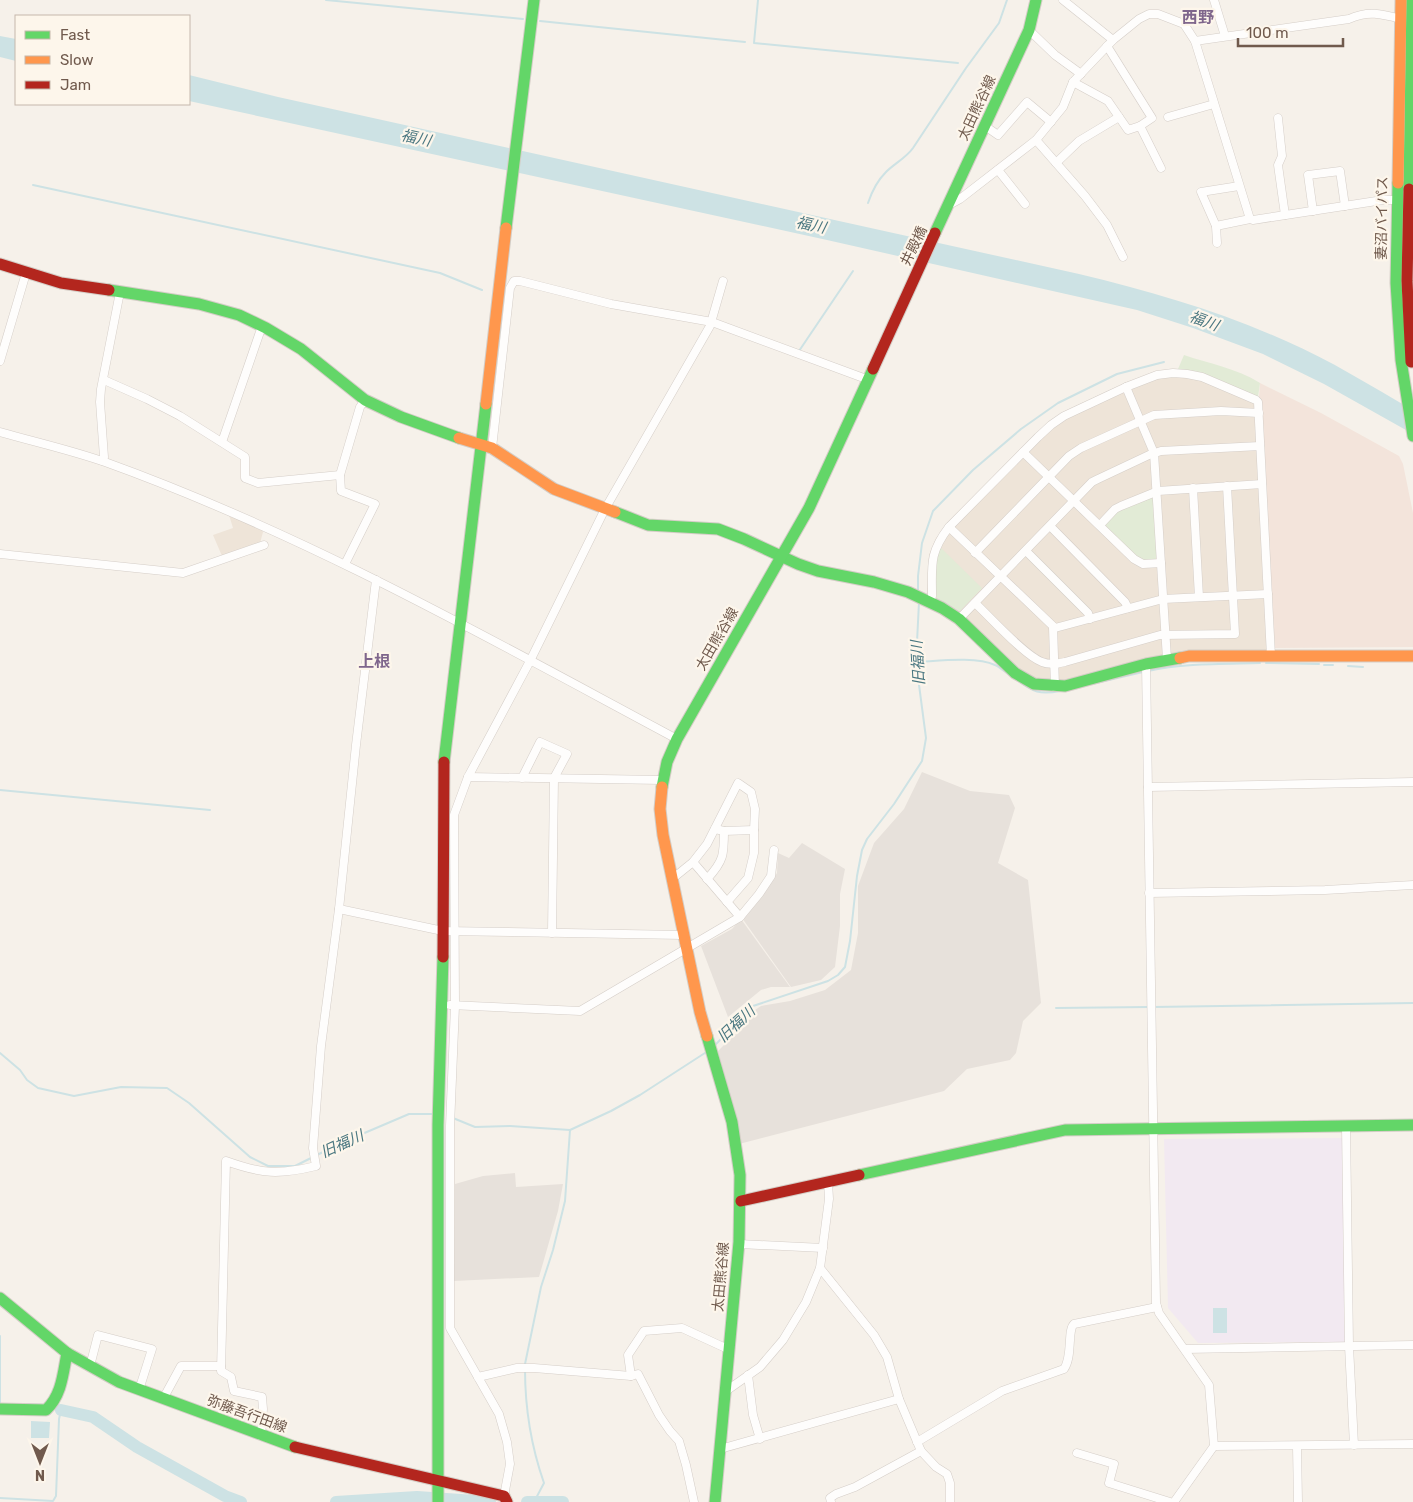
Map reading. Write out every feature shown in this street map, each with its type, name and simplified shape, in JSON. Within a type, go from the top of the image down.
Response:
[{"type":"main road","points":[[438,1492],[438,1125],[449,1005],[449,931],[444,766],[460,624],[487,447],[511,189],[534,0]]},
{"type":"main road","name":"太田熊谷線","points":[[940,226],[1029,30],[1036,0]]},
{"type":"main road","name":"妻沼バイパス","points":[[1401,0],[1396,283],[1398,328],[1413,436]]},
{"type":"main road","name":"妻沼バイパス","points":[[1412,0],[1407,281],[1413,376]]},
{"type":"main road","name":"井殿橋","points":[[915,278],[940,226]]},
{"type":"main road","points":[[0,264],[61,283],[199,304],[239,315],[300,348],[365,400],[401,417],[487,447],[554,488],[648,525],[718,529],[744,538],[818,572],[874,582],[908,592],[928,601],[959,619],[1015,673],[1034,684],[1055,687],[1092,680],[1146,664],[1189,656],[1413,656]]},
{"type":"main road","name":"太田熊谷線","points":[[715,1502],[739,1244],[740,1175],[738,1150],[727,1100],[700,1012],[663,835],[660,809],[662,780],[677,739],[809,508],[915,278]]},
{"type":"main road","points":[[741,1201],[1064,1130],[1413,1125]]},
{"type":"main road","name":"弥藤吾行田線","points":[[0,1298],[67,1353],[119,1382],[139,1390],[261,1436],[438,1492],[506,1499]]},
{"type":"main road","points":[[0,1409],[46,1410],[52,1406],[57,1398],[67,1353]]},
{"type":"street","points":[[1064,0],[1110,43],[1152,118],[1140,126],[1128,130],[1108,100],[1074,82]]},
{"type":"street","points":[[1214,0],[1225,36]]},
{"type":"street","points":[[1195,41],[1349,19],[1376,12],[1401,19]]},
{"type":"street","points":[[949,205],[1036,140],[1063,107],[1074,82],[1110,43],[1139,19],[1149,14],[1158,14],[1184,24],[1195,41],[1250,219]]},
{"type":"street","points":[[1029,30],[1054,55],[1081,74]]},
{"type":"street","points":[[985,126],[998,135],[1027,102],[1051,122]]},
{"type":"street","points":[[1168,117],[1214,104]]},
{"type":"street","points":[[1056,163],[1079,141],[1119,117]]},
{"type":"street","points":[[1278,118],[1282,156],[1278,165],[1285,215]]},
{"type":"street","points":[[1140,126],[1160,168]]},
{"type":"street","points":[[1036,140],[1085,196],[1107,225],[1123,257]]},
{"type":"street","points":[[998,170],[1024,204]]},
{"type":"street","points":[[1313,211],[1308,175],[1340,171],[1345,206]]},
{"type":"street","points":[[1217,243],[1216,226],[1201,192],[1239,186]]},
{"type":"street","points":[[1216,226],[1250,219],[1383,200],[1397,200]]},
{"type":"street","points":[[0,361],[26,273]]},
{"type":"street","points":[[449,931],[454,814],[468,777],[530,661],[605,509],[712,322],[724,280]]},
{"type":"street","points":[[487,447],[510,288],[514,281],[611,304],[712,322],[869,380]]},
{"type":"street","points":[[103,462],[100,402],[120,292]]},
{"type":"street","points":[[222,442],[262,326]]},
{"type":"street","points":[[928,601],[932,596],[931,575],[934,552],[938,541],[949,527],[1052,425],[1064,416],[1126,387],[1166,373],[1194,375],[1256,400],[1259,406],[1271,656]]},
{"type":"street","points":[[104,380],[163,407],[245,457],[246,478],[258,483],[340,475]]},
{"type":"street","points":[[1126,387],[1154,453],[1168,659]]},
{"type":"street","points":[[345,564],[375,504],[341,491],[340,475],[360,407],[365,400]]},
{"type":"street","points":[[975,553],[1069,456],[1081,448],[1141,420],[1160,414],[1222,410],[1259,413]]},
{"type":"street","points":[[0,432],[103,462],[268,528],[345,564],[677,739]]},
{"type":"street","points":[[959,619],[1098,479],[1154,453],[1260,446]]},
{"type":"street","points":[[1023,452],[1140,563],[1161,563]]},
{"type":"street","points":[[1100,525],[1121,506],[1158,491],[1262,484]]},
{"type":"street","points":[[975,602],[1028,654],[1042,662],[1054,664],[1166,635],[1235,634],[1227,486]]},
{"type":"street","points":[[1193,488],[1199,597]]},
{"type":"street","points":[[1050,526],[1125,602],[1128,608]]},
{"type":"street","points":[[949,527],[1053,627],[1059,628],[1163,599],[1268,594]]},
{"type":"street","points":[[0,554],[183,573],[264,545]]},
{"type":"street","points":[[1026,551],[1088,613],[1090,619]]},
{"type":"street","points":[[261,1436],[262,1397],[234,1391],[231,1377],[221,1371],[226,1161],[251,1170],[276,1173],[316,1166],[313,1148],[321,1046],[376,580]]},
{"type":"street","points":[[1053,627],[1055,687]]},
{"type":"street","points":[[1077,1453],[1114,1464],[1109,1483],[1172,1502],[1214,1446],[1209,1385],[1156,1307],[1146,664]]},
{"type":"street","points":[[522,778],[540,742],[567,754],[554,778],[552,933]]},
{"type":"street","points":[[468,777],[662,780]]},
{"type":"street","points":[[672,879],[693,862],[707,844],[738,782],[751,792],[755,809],[754,853],[748,878],[727,902]]},
{"type":"street","points":[[1148,787],[1413,782]]},
{"type":"street","points":[[714,828],[724,831],[754,830]]},
{"type":"street","points":[[707,879],[716,869],[724,851],[724,831]]},
{"type":"street","points":[[506,1499],[510,1464],[499,1414],[450,1328],[451,1102],[449,1005],[580,1011],[740,917],[771,876],[774,850]]},
{"type":"street","points":[[693,862],[740,917]]},
{"type":"street","points":[[1149,893],[1325,890],[1413,885]]},
{"type":"street","points":[[338,909],[449,931],[683,935]]},
{"type":"street","points":[[1346,1126],[1349,1346],[1354,1444]]},
{"type":"street","points":[[726,1391],[760,1367],[783,1340],[806,1302],[820,1268],[829,1198],[828,1182]]},
{"type":"street","points":[[739,1244],[823,1248]]},
{"type":"street","points":[[820,1268],[874,1335],[887,1357],[899,1399],[916,1442],[921,1451],[936,1467],[947,1474],[950,1483],[950,1502]]},
{"type":"street","points":[[916,1442],[1002,1391],[1064,1369],[1070,1351],[1070,1330],[1074,1324],[1156,1307]]},
{"type":"street","points":[[631,1376],[628,1355],[644,1330],[682,1328],[730,1350]]},
{"type":"street","points":[[90,1366],[98,1335],[152,1349],[139,1390]]},
{"type":"street","points":[[1185,1349],[1413,1345]]},
{"type":"street","points":[[163,1399],[181,1366],[221,1366]]},
{"type":"street","points":[[478,1377],[517,1368],[631,1376],[638,1374],[659,1415],[679,1441],[694,1502]]},
{"type":"street","points":[[748,1375],[753,1415],[760,1439]]},
{"type":"street","points":[[720,1449],[899,1399]]},
{"type":"street","points":[[1214,1446],[1413,1444]]},
{"type":"street","points":[[1297,1446],[1298,1502]]},
{"type":"street","points":[[831,1502],[830,1498],[836,1494],[855,1488],[921,1451]]},
{"type":"shaded area","points":[[1178,369],[1204,374],[1261,398],[1275,648],[1267,650],[1176,652],[1151,657],[1073,680],[1058,682],[1036,679],[1012,664],[956,610],[927,594],[929,555],[936,538],[1048,423],[1063,412],[1127,382],[1149,374]]},
{"type":"shaded area","points":[[1260,383],[1321,413],[1399,456],[1403,464],[1413,513],[1413,647],[1275,648],[1261,399],[1259,397]]},
{"type":"shaded area","points":[[229,515],[262,529],[260,543],[222,556],[213,535],[233,528]]},
{"type":"shaded area","points":[[922,772],[970,791],[1009,795],[1015,808],[998,863],[1028,880],[1041,1003],[1023,1021],[1016,1053],[1010,1060],[967,1069],[944,1091],[739,1144],[728,1087],[718,1051],[740,1029],[749,1014],[761,1006],[790,1001],[825,990],[851,970],[858,933],[858,886],[874,843],[904,809]]},
{"type":"shaded area","points":[[802,843],[845,869],[840,894],[840,926],[835,967],[821,980],[791,987],[742,918],[766,891],[777,873],[778,853],[789,858]]},
{"type":"shaded area","points":[[741,919],[790,987],[771,987],[761,990],[728,1017],[701,946],[732,929]]},
{"type":"shaded area","points":[[1346,1138],[1349,1342],[1198,1343],[1168,1308],[1164,1139]]},
{"type":"shaded area","points":[[515,1173],[516,1187],[563,1184],[558,1211],[539,1277],[454,1281],[455,1184],[483,1176]]},
{"type":"green space","points":[[1184,355],[1232,370],[1260,383],[1258,397],[1204,374],[1178,369]]},
{"type":"green space","points":[[1151,496],[1155,498],[1157,557],[1154,560],[1144,561],[1137,558],[1107,528],[1105,523],[1118,511]]},
{"type":"green space","points":[[940,547],[982,588],[960,611],[937,600],[935,567]]},
{"type":"water","points":[[0,36],[15,39],[15,61],[0,57]]},
{"type":"water","name":"福川","points":[[190,75],[278,97],[1132,287],[1210,311],[1302,348],[1413,410],[1413,434],[1324,384],[1263,354],[1193,328],[1137,310],[827,240],[190,101]]},
{"type":"water","points":[[1213,1308],[1227,1308],[1227,1333],[1213,1333]]},
{"type":"water","points":[[31,1421],[50,1422],[49,1438],[31,1438]]},
{"type":"waterway","points":[[326,0],[523,19]]},
{"type":"waterway","points":[[758,0],[754,43],[958,63]]},
{"type":"waterway","points":[[868,203],[880,179],[913,148],[966,68],[999,23],[1007,0]]},
{"type":"waterway","points":[[540,21],[745,42]]},
{"type":"waterway","points":[[33,185],[440,273],[482,290]]},
{"type":"waterway","points":[[799,351],[853,271]]},
{"type":"waterway","name":"旧福川","points":[[918,592],[922,543],[933,511],[973,470],[1021,429],[1058,403],[1117,374],[1164,362]]},
{"type":"waterway","name":"旧福川","points":[[715,1045],[743,1014],[753,1006],[828,981],[838,975],[845,967],[862,850],[867,839],[894,804],[922,761],[926,738],[916,662],[919,602]]},
{"type":"waterway","points":[[917,662],[957,660],[987,662],[999,667],[1011,676]]},
{"type":"waterway","points":[[1148,671],[1189,665],[1260,663]]},
{"type":"waterway","points":[[1266,663],[1319,664]]},
{"type":"waterway","points":[[1324,665],[1333,665]]},
{"type":"waterway","points":[[1348,666],[1363,667]]},
{"type":"waterway","points":[[1092,684],[1143,672]]},
{"type":"waterway","points":[[1017,680],[1037,692],[1060,691]]},
{"type":"waterway","points":[[0,790],[210,810]]},
{"type":"waterway","points":[[1153,1007],[1413,1003]]},
{"type":"waterway","points":[[1056,1008],[1148,1007]]},
{"type":"waterway","name":"旧福川","points":[[453,1118],[475,1127],[510,1126],[570,1130],[640,1095],[708,1051]]},
{"type":"waterway","name":"旧福川","points":[[0,1053],[20,1070],[27,1080],[38,1088],[74,1096],[121,1087],[167,1088],[189,1103],[250,1157],[268,1166],[295,1166],[313,1157]]},
{"type":"waterway","name":"旧福川","points":[[317,1155],[409,1114],[434,1114]]},
{"type":"waterway","points":[[525,1364],[541,1287],[553,1250],[565,1201],[570,1130]]},
{"type":"waterway","points":[[0,1336],[0,1405]]},
{"type":"waterway","points":[[525,1369],[530,1427],[544,1483],[534,1502]]},
{"type":"waterway","points":[[27,1404],[45,1405]]},
{"type":"waterway","points":[[0,1498],[53,1501],[56,1496],[61,1410],[54,1408]]},
{"type":"waterway","points":[[61,1410],[93,1417],[137,1447],[225,1496],[241,1502]]},
{"type":"waterway","points":[[336,1502],[417,1497],[490,1502]]},
{"type":"waterway","points":[[527,1502],[563,1502]]},
{"type":"traffic: fast","points":[[506,228],[534,0]]},
{"type":"traffic: fast","points":[[935,233],[1029,30],[1036,0]]},
{"type":"traffic: fast","points":[[1409,189],[1412,0]]},
{"type":"traffic: fast","points":[[1398,183],[1396,283],[1401,360],[1413,436]]},
{"type":"traffic: fast","points":[[109,290],[199,304],[239,315],[266,328],[301,349],[365,400],[401,417],[459,438]]},
{"type":"traffic: fast","points":[[662,787],[667,762],[677,739],[809,508],[873,369]]},
{"type":"traffic: fast","points":[[444,762],[486,404]]},
{"type":"traffic: fast","points":[[615,512],[648,525],[718,529],[818,571],[874,582],[908,592],[942,608],[959,619],[1015,673],[1034,684],[1065,686],[1146,664],[1180,658]]},
{"type":"traffic: fast","points":[[438,1502],[438,1125],[443,957]]},
{"type":"traffic: fast","points":[[707,1036],[732,1122],[740,1175],[739,1242],[715,1502]]},
{"type":"traffic: fast","points":[[859,1175],[1065,1130],[1413,1125]]},
{"type":"traffic: fast","points":[[0,1298],[67,1353],[119,1382],[295,1447]]},
{"type":"traffic: fast","points":[[0,1409],[46,1410],[59,1391],[67,1353]]},
{"type":"traffic: slow","points":[[1398,183],[1401,0]]},
{"type":"traffic: slow","points":[[486,404],[506,228]]},
{"type":"traffic: slow","points":[[459,438],[492,448],[554,489],[615,512]]},
{"type":"traffic: slow","points":[[1180,658],[1189,656],[1413,656]]},
{"type":"traffic: slow","points":[[662,787],[660,809],[663,835],[700,1012],[707,1036]]},
{"type":"traffic: jam","points":[[1409,189],[1407,281],[1411,362]]},
{"type":"traffic: jam","points":[[873,369],[935,233]]},
{"type":"traffic: jam","points":[[0,264],[61,283],[109,290]]},
{"type":"traffic: jam","points":[[443,957],[444,762]]},
{"type":"traffic: jam","points":[[741,1201],[859,1175]]},
{"type":"traffic: jam","points":[[295,1447],[504,1496],[507,1502]]},
{"type":"district","name":"西野","points":[[1198,17]]},
{"type":"district","name":"上根","points":[[374,661]]}]
